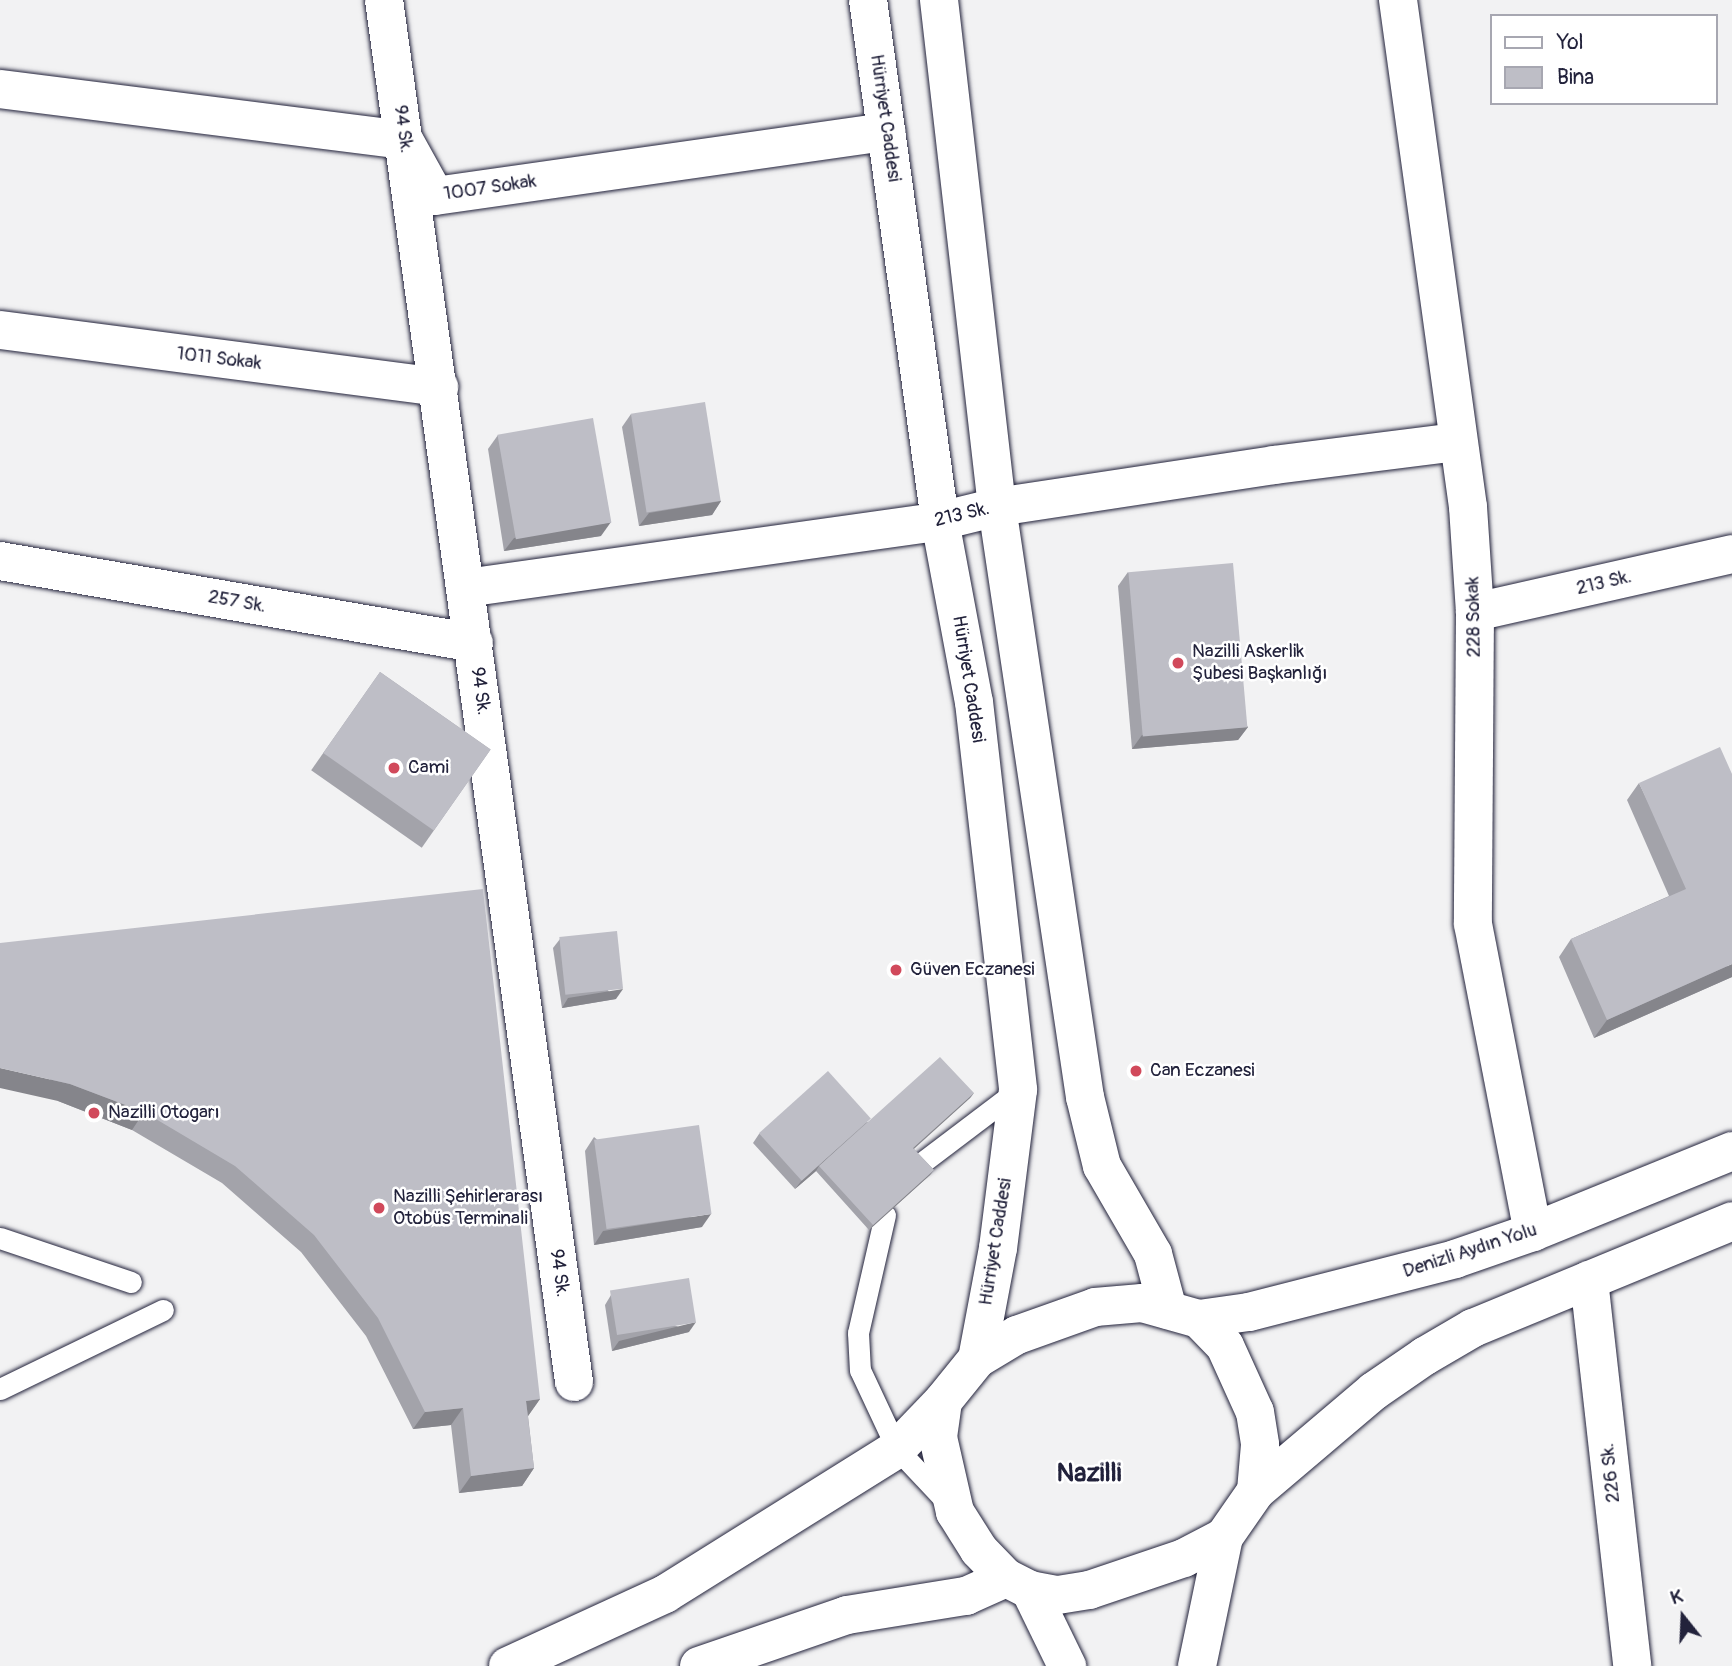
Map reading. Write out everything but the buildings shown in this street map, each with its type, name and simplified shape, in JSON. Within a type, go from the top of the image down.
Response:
[{"type":"main road","name":"94 Sk.","points":[[384,0],[574,1382]]},
{"type":"main road","name":"Hürriyet Caddesi","points":[[868,0],[940,521],[974,702],[1018,1090],[998,1248],[976,1359]]},
{"type":"main road","points":[[939,0],[998,507],[1085,1097],[1102,1166],[1153,1254],[1183,1315]]},
{"type":"main road","name":"228 Sokak","points":[[1398,0],[1468,507],[1475,612],[1473,924],[1533,1232]]},
{"type":"main road","points":[[0,89],[404,140]]},
{"type":"main road","name":"1007 Sokak","points":[[404,140],[435,196],[886,132]]},
{"type":"main road","name":"1011 Sokak","points":[[0,330],[439,387]]},
{"type":"main road","name":"213 Sk.","points":[[466,588],[940,521],[998,507],[1457,442]]},
{"type":"main road","name":"213 Sk.","points":[[1475,612],[1732,554]]},
{"type":"main road","name":"257 Sk.","points":[[0,561],[474,643]]},
{"type":"main road","name":"Denizli Aydın Yolu","points":[[1183,1315],[1343,1289],[1533,1232],[1732,1151]]},
{"type":"main road","points":[[1197,1666],[1224,1537],[1256,1491],[1374,1391],[1425,1356],[1474,1328],[1732,1221]]},
{"type":"main road","name":"226 Sk.","points":[[1589,1280],[1632,1666]]},
{"type":"main road","points":[[508,1666],[665,1594],[897,1448],[943,1401],[976,1359],[1017,1335],[1083,1310],[1142,1303],[1183,1315],[1225,1346],[1255,1412],[1260,1445],[1256,1491]]},
{"type":"main road","points":[[943,1401],[938,1437],[955,1512],[979,1550],[1018,1584],[1067,1666]]},
{"type":"main road","points":[[699,1666],[847,1615],[966,1596],[1018,1584],[1056,1595],[1089,1590],[1147,1574],[1224,1537]]},
{"type":"lane","points":[[920,1164],[1018,1090]]},
{"type":"lane","points":[[886,1215],[858,1333],[860,1370],[897,1448],[955,1512]]},
{"type":"lane","points":[[0,1238],[131,1282]]},
{"type":"lane","points":[[0,1389],[163,1310]]},
{"type":"place","name":"Nazilli Askerlik Şubesi Başkanlığı","points":[[1178,663]]},
{"type":"place","name":"Cami","points":[[394,768]]},
{"type":"place","name":"Güven Eczanesi","points":[[896,970]]},
{"type":"place","name":"Can Eczanesi","points":[[1136,1071]]},
{"type":"place","name":"Nazilli Otogarı","points":[[94,1113]]},
{"type":"place","name":"Nazilli Şehirlerarası Otobüs Terminali","points":[[379,1208]]},
{"type":"district","name":"Nazilli","points":[[1089,1474]]}]
